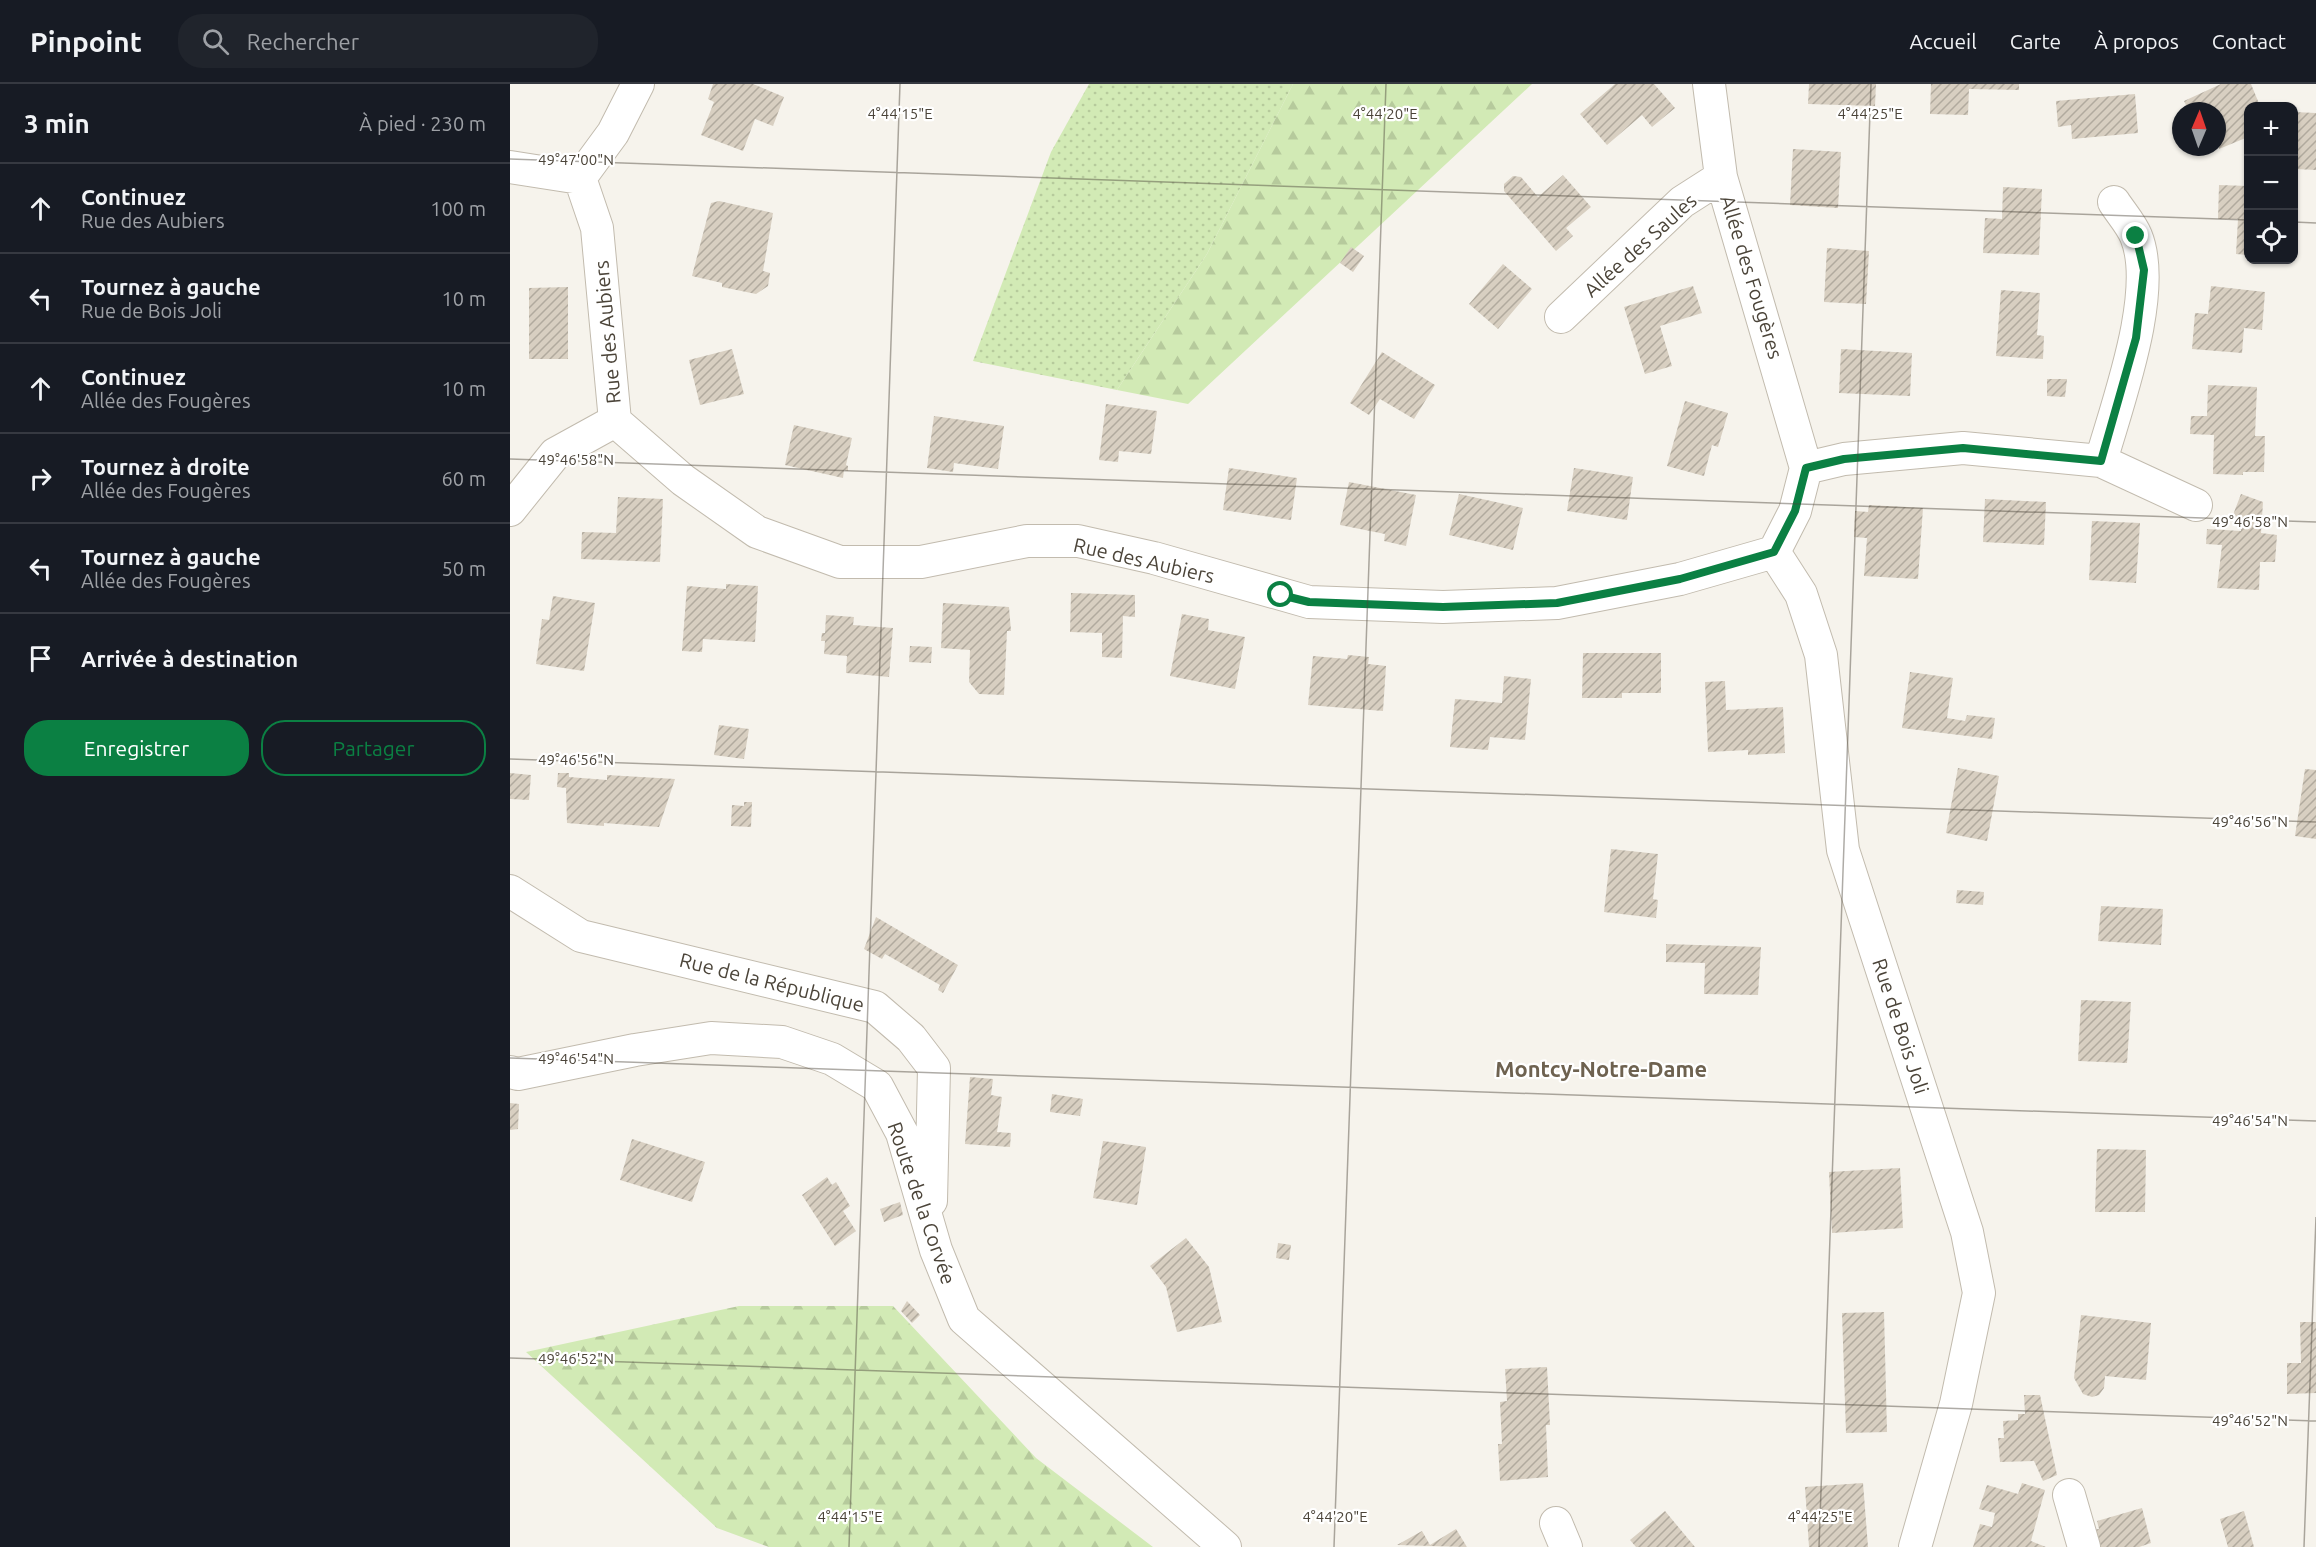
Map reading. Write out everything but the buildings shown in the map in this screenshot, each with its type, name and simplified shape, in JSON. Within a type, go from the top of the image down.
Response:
[{"type":"street","points":[[510,167],[580,178],[613,133],[638,84]]},
{"type":"street","name":"Allée des Fougères","points":[[1709,84],[1721,177],[1806,468]]},
{"type":"street","name":"Allée des Saules","points":[[1561,317],[1682,202],[1721,177]]},
{"type":"street","name":"Rue des Aubiers","points":[[580,178],[597,228],[615,421],[683,480],[757,532],[840,562],[921,562],[1027,541],[1078,541],[1154,558],[1309,602],[1443,607],[1557,603],[1680,579],[1774,552]]},
{"type":"street","points":[[2101,461],[2136,338],[2144,270],[2136,236],[2114,202]]},
{"type":"street","points":[[510,510],[555,454],[615,421]]},
{"type":"street","points":[[1774,552],[1795,511],[1806,468],[1844,459],[1963,448],[2101,461],[2196,506]]},
{"type":"street","name":"Rue de Bois Joli","points":[[1774,552],[1801,594],[1821,655],[1843,850],[1967,1232],[1979,1293],[1956,1404],[1915,1547]]},
{"type":"street","name":"Rue de la République","points":[[510,891],[581,936],[874,1007],[911,1038],[934,1068],[930,1229]]},
{"type":"street","name":"Route de la Corvée","points":[[510,1072],[518,1074],[634,1050],[711,1038],[782,1042],[832,1059],[877,1086],[902,1133],[930,1229],[963,1319],[1225,1547]]},
{"type":"street","points":[[2069,1495],[2084,1547]]},
{"type":"green space","points":[[1089,84],[1293,84],[1207,254],[1117,390],[973,361],[1051,152]]},
{"type":"green space","points":[[1293,84],[1532,84],[1188,404],[1117,390],[1207,254]]},
{"type":"green space","points":[[739,1306],[893,1306],[1036,1458],[1153,1547],[769,1547],[717,1528],[526,1352]]},
{"type":"district","name":"Montcy-Notre-Dame","points":[[1601,1068]]},
{"type":"route","points":[[1281,595],[1309,602],[1443,607],[1557,603],[1680,579],[1774,552],[1795,511],[1806,468],[1844,459],[1963,448],[2101,461],[2136,338],[2144,270],[2136,236]]}]
